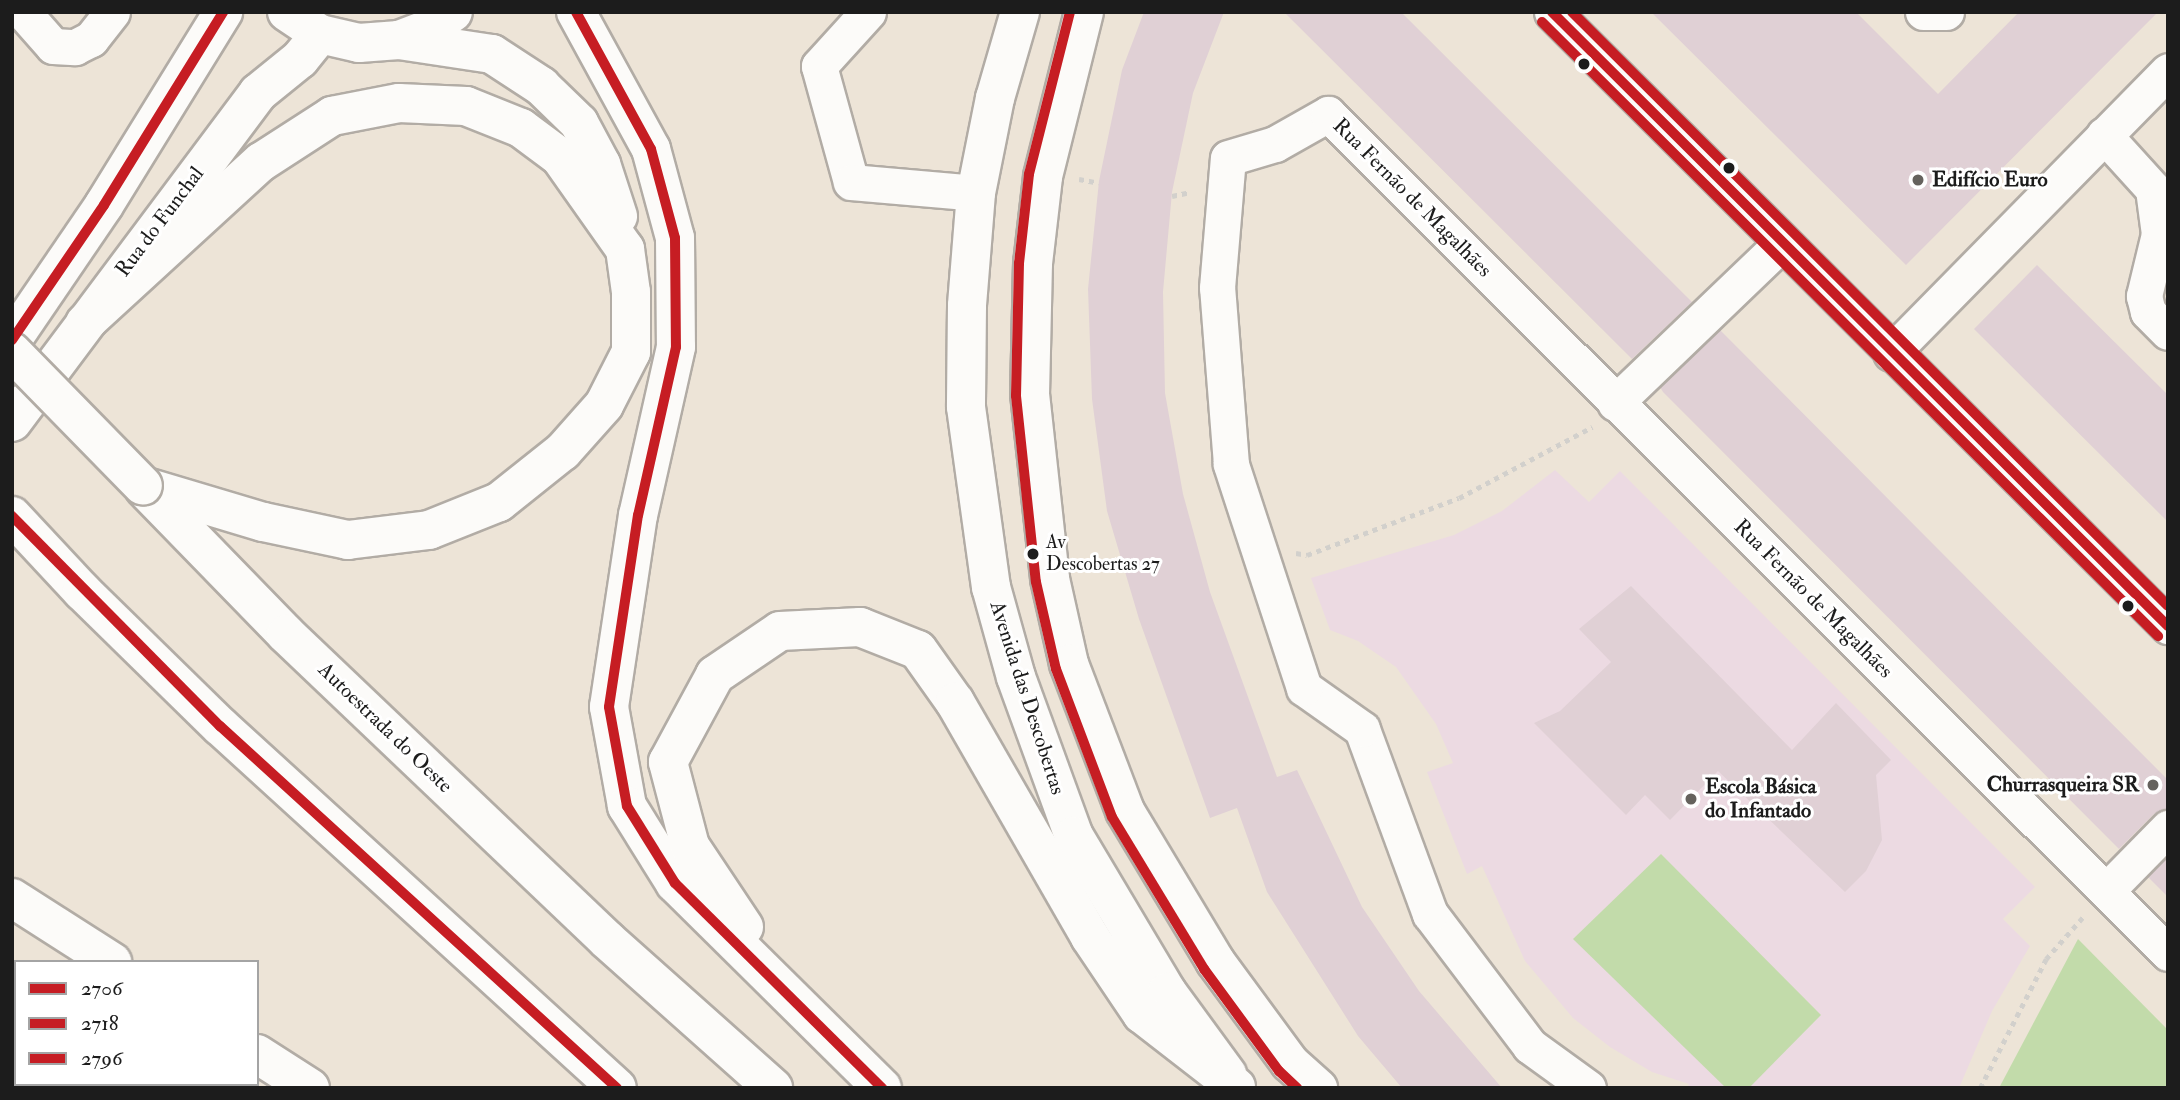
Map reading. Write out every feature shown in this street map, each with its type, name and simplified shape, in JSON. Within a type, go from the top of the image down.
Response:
[{"type":"main road","points":[[12,340],[104,205],[223,12]]},
{"type":"main road","points":[[143,486],[263,522],[348,540],[429,530],[499,502],[563,451],[604,405],[631,352],[631,292],[625,249],[601,164],[579,123],[541,86],[492,54],[399,40],[359,43],[320,34],[287,12]]},
{"type":"main road","points":[[399,40],[428,29],[453,12]]},
{"type":"main road","points":[[576,12],[651,149],[675,238],[676,347],[638,515],[609,707],[627,806],[675,883],[781,984],[882,1088]]},
{"type":"main road","name":"Avenida das Descobertas","points":[[1020,12],[995,98],[976,193],[967,295],[966,407],[991,587],[1028,711],[1074,836],[1167,992],[1237,1087]]},
{"type":"main road","points":[[1084,12],[1043,177],[1033,263],[1030,394],[1050,579],[1080,692],[1125,811],[1215,961],[1290,1063],[1318,1088]]},
{"type":"main road","name":"Rua do Funchal","points":[[12,422],[258,93],[300,59],[320,34]]},
{"type":"main road","points":[[85,323],[261,162],[332,116],[399,103],[466,106],[521,128],[560,157],[625,249]]},
{"type":"main road","name":"Autoestrada do Oeste","points":[[12,352],[286,634],[606,939],[773,1088]]},
{"type":"main road","points":[[12,516],[82,591],[220,726],[617,1088]]},
{"type":"main road","points":[[781,984],[690,846],[668,762],[715,675],[780,631],[860,628],[918,650],[955,702],[1090,937],[1142,1014],[1237,1087]]},
{"type":"main road","points":[[1028,711],[1080,692]]},
{"type":"main road","points":[[12,898],[109,960]]},
{"type":"main road","points":[[259,1055],[310,1088]]},
{"type":"street","points":[[23,12],[53,46],[75,47],[91,39],[112,12]]},
{"type":"street","points":[[868,12],[819,66],[851,182],[976,193]]},
{"type":"street","points":[[1552,12],[1891,353],[2168,626]]},
{"type":"street","points":[[1923,12],[1946,12]]},
{"type":"street","points":[[1891,353],[2168,71]]},
{"type":"street","name":"Rua Fernão de Magalhães","points":[[1588,1088],[1530,1046],[1430,914],[1362,729],[1304,688],[1231,464],[1217,288],[1228,158],[1275,144],[1328,114],[2168,953]]},
{"type":"street","points":[[2104,135],[2154,189],[2159,234],[2144,296],[2148,312],[2168,332]]},
{"type":"street","points":[[1615,402],[1782,243]]},
{"type":"street","points":[[2107,890],[2168,828]]},
{"type":"path","points":[[1260,553],[1275,550],[1307,555],[1459,498],[1554,446]]},
{"type":"path","points":[[1980,1088],[2046,959],[2107,890]]},
{"type":"shaded area","name":"Escola Básica do Infantado","points":[[1555,470],[1589,502],[1620,471],[2035,887],[2003,919],[2030,946],[1992,1011],[1959,1088],[1687,1088],[1689,1084],[1652,1072],[1610,1047],[1573,1018],[1525,961],[1482,866],[1467,874],[1427,772],[1453,763],[1436,724],[1396,667],[1358,641],[1330,630],[1311,578],[1454,535],[1502,511]]},
{"type":"green space","points":[[1661,854],[1821,1015],[1749,1088],[1726,1088],[1573,939]]},
{"type":"green space","points":[[2078,939],[2168,1030],[2168,1088],[1999,1088]]},
{"type":"building","points":[[1144,12],[1224,12],[1193,93],[1172,192],[1163,292],[1165,393],[1183,494],[1210,592],[1277,777],[1297,770],[1362,907],[1419,991],[1502,1088],[1402,1088],[1358,1036],[1267,892],[1237,808],[1210,818],[1139,619],[1107,511],[1092,399],[1088,289],[1099,181],[1122,70]]},
{"type":"building","points":[[1284,12],[1401,12],[1692,302],[1632,359]]},
{"type":"building","points":[[1651,12],[1856,12],[1938,94],[2019,12],[2158,12],[1906,265]]},
{"type":"building","points":[[2037,265],[2168,395],[2168,522],[1974,329]]},
{"type":"building","points":[[1720,330],[2168,780],[2168,808],[2154,814],[2119,849],[1663,392],[1660,387]]},
{"type":"building","points":[[1631,586],[1792,750],[1836,703],[1891,760],[1876,775],[1882,840],[1866,871],[1845,892],[1718,771],[1670,820],[1645,795],[1626,815],[1534,723],[1560,711],[1611,662],[1579,629]]},
{"type":"building","points":[[2168,857],[2168,897],[2148,877]]},
{"type":"transit line","name":"2706","points":[[12,340],[104,205],[223,12]]},
{"type":"transit line","name":"2706","points":[[576,12],[651,149],[675,238],[676,347],[638,515],[609,707],[627,806],[675,883],[882,1088]]},
{"type":"transit line","name":"2718","points":[[1070,12],[1029,174],[1019,263],[1016,396],[1036,582],[1056,669],[1112,817],[1204,969],[1279,1071],[1297,1088]]},
{"type":"transit line","name":"2706","points":[[1552,12],[2168,626]]},
{"type":"transit line","name":"2796","points":[[1572,12],[2168,606]]},
{"type":"transit line","name":"2718","points":[[1542,22],[2158,636]]},
{"type":"transit line","name":"2706","points":[[12,516],[220,726],[617,1088]]},
{"type":"place","name":"Edifício Euro","points":[[1918,180]]},
{"type":"place","name":"Av Descobertas 27","points":[[1033,554]]},
{"type":"place","name":"Churrasqueira SR","points":[[2153,785]]},
{"type":"place","name":"Escola Básica do Infantado","points":[[1691,799]]}]
